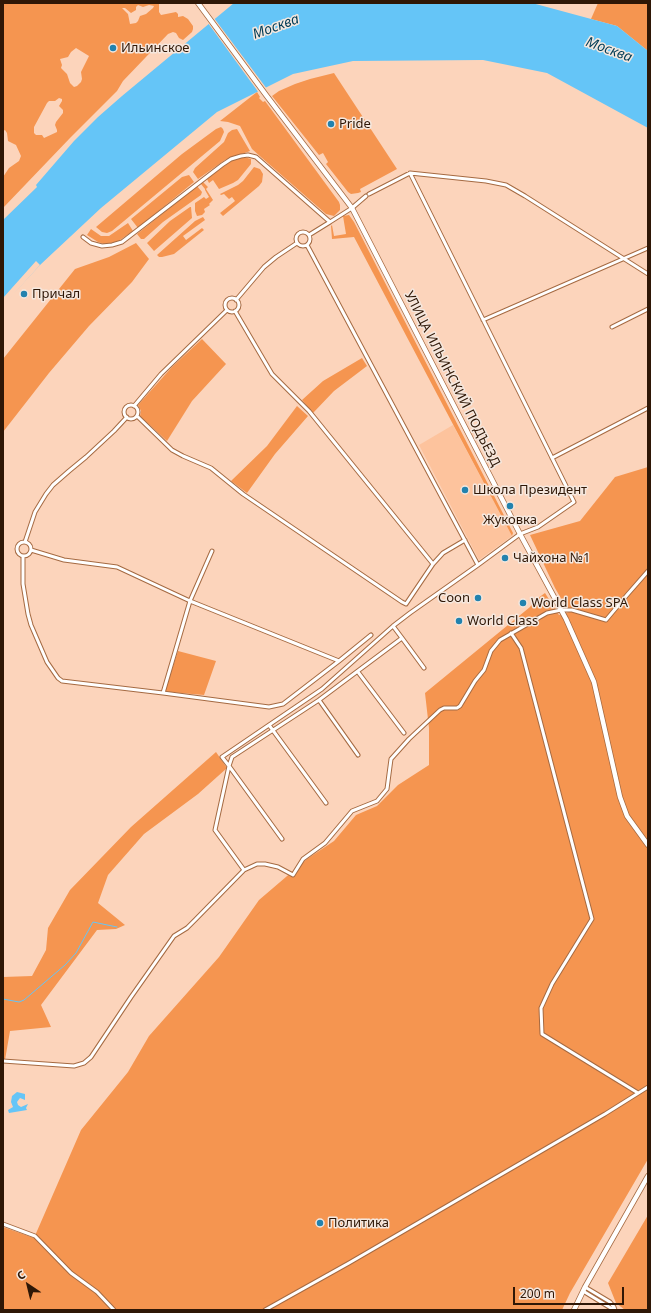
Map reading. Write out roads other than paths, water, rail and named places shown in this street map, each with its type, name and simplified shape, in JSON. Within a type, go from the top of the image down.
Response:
[{"type":"main road","name":"УЛИЦА ИЛЬИНСКИЙ ПОДЪЕЗД","points":[[198,3],[352,208],[520,534],[561,610],[594,682],[620,797],[627,816],[648,845]]},
{"type":"main road","points":[[574,1310],[584,1289],[648,1176]]},
{"type":"street","points":[[83,237],[91,243],[102,246],[122,242],[222,164],[236,157],[248,155],[256,157],[330,222]]},
{"type":"street","points":[[282,839],[222,757],[322,689],[410,612],[520,534],[538,527],[574,502],[410,173]]},
{"type":"street","points":[[309,235],[352,208],[368,195],[410,173],[486,181],[506,185],[648,274]]},
{"type":"street","points":[[307,245],[303,246],[298,243],[296,238],[298,234],[303,233],[309,235]]},
{"type":"street","points":[[307,245],[310,242],[309,235]]},
{"type":"street","points":[[236,300],[264,267],[276,257],[298,243]]},
{"type":"street","points":[[307,245],[478,565]]},
{"type":"street","points":[[483,320],[648,248]]},
{"type":"street","points":[[227,310],[225,304],[227,300],[231,298],[236,300]]},
{"type":"street","points":[[235,311],[238,304],[236,300]]},
{"type":"street","points":[[612,327],[648,308]]},
{"type":"street","points":[[227,310],[230,312],[235,311]]},
{"type":"street","points":[[134,406],[160,374],[227,310]]},
{"type":"street","points":[[235,311],[272,374],[309,411],[433,564]]},
{"type":"street","points":[[127,417],[124,411],[126,407],[130,405],[134,406],[138,411],[137,416]]},
{"type":"street","points":[[552,458],[648,408]]},
{"type":"street","points":[[137,416],[172,450],[212,468],[243,494],[406,604],[433,564],[443,553],[465,540]]},
{"type":"street","points":[[127,417],[131,418],[137,416]]},
{"type":"street","points":[[127,417],[86,457],[53,485],[35,512],[25,542],[21,543],[18,547],[18,551],[23,556],[23,584],[28,614],[44,655],[60,680],[269,707],[283,704],[371,635]]},
{"type":"street","points":[[25,542],[30,546],[31,550],[64,560],[117,567],[190,601],[339,661]]},
{"type":"street","points":[[23,556],[29,554],[31,550]]},
{"type":"street","points":[[162,693],[190,601],[212,551]]},
{"type":"street","points":[[3,1061],[74,1066],[84,1063],[91,1057],[174,936],[187,928],[244,870],[257,864],[264,864],[278,867],[293,875],[303,859],[325,843],[352,811],[377,801],[387,789],[391,759],[409,739],[440,710],[460,706],[484,670],[491,650],[495,645],[512,633],[547,614],[561,610],[572,610],[606,620],[648,571]]},
{"type":"street","points":[[393,626],[424,668]]},
{"type":"street","points":[[512,633],[521,648],[592,919],[552,984],[541,1008],[542,1034],[638,1093]]},
{"type":"street","points":[[244,870],[215,830],[228,766],[232,757],[319,700],[402,638]]},
{"type":"street","points":[[358,672],[404,733]]},
{"type":"street","points":[[319,700],[358,755]]},
{"type":"street","points":[[269,725],[326,803]]},
{"type":"street","points":[[265,1310],[349,1264],[648,1087]]},
{"type":"street","points":[[3,1224],[35,1236],[71,1273],[97,1292],[114,1310]]},
{"type":"street","points":[[584,1289],[610,1302],[614,1310]]},
{"type":"water","name":"Москва","points":[[234,3],[532,3],[617,26],[648,51],[648,128],[547,73],[483,60],[353,61],[293,74],[217,112],[101,208],[40,265],[3,305],[3,220],[37,187],[36,185],[74,141],[98,117]]},
{"type":"water","points":[[17,1092],[25,1094],[25,1100],[20,1098],[17,1102],[21,1107],[28,1104],[26,1108],[27,1110],[9,1113],[8,1110],[13,1107],[11,1102],[12,1096]]},
{"type":"waterway","points":[[3,999],[19,1002],[24,1000],[65,965],[76,953],[93,922],[117,927]]},
{"type":"place","name":"Ильинское","points":[[113,48]]},
{"type":"place","name":"Pride","points":[[331,124]]},
{"type":"place","name":"Причал","points":[[24,294]]},
{"type":"place","name":"Школа Президент","points":[[465,490]]},
{"type":"place","name":"Жуковка","points":[[510,506]]},
{"type":"place","name":"Чайхона №1","points":[[505,558]]},
{"type":"place","name":"Coon","points":[[478,598]]},
{"type":"place","name":"World Class SPA","points":[[523,603]]},
{"type":"place","name":"World Class","points":[[459,621]]},
{"type":"place","name":"Политика","points":[[320,1223]]}]
